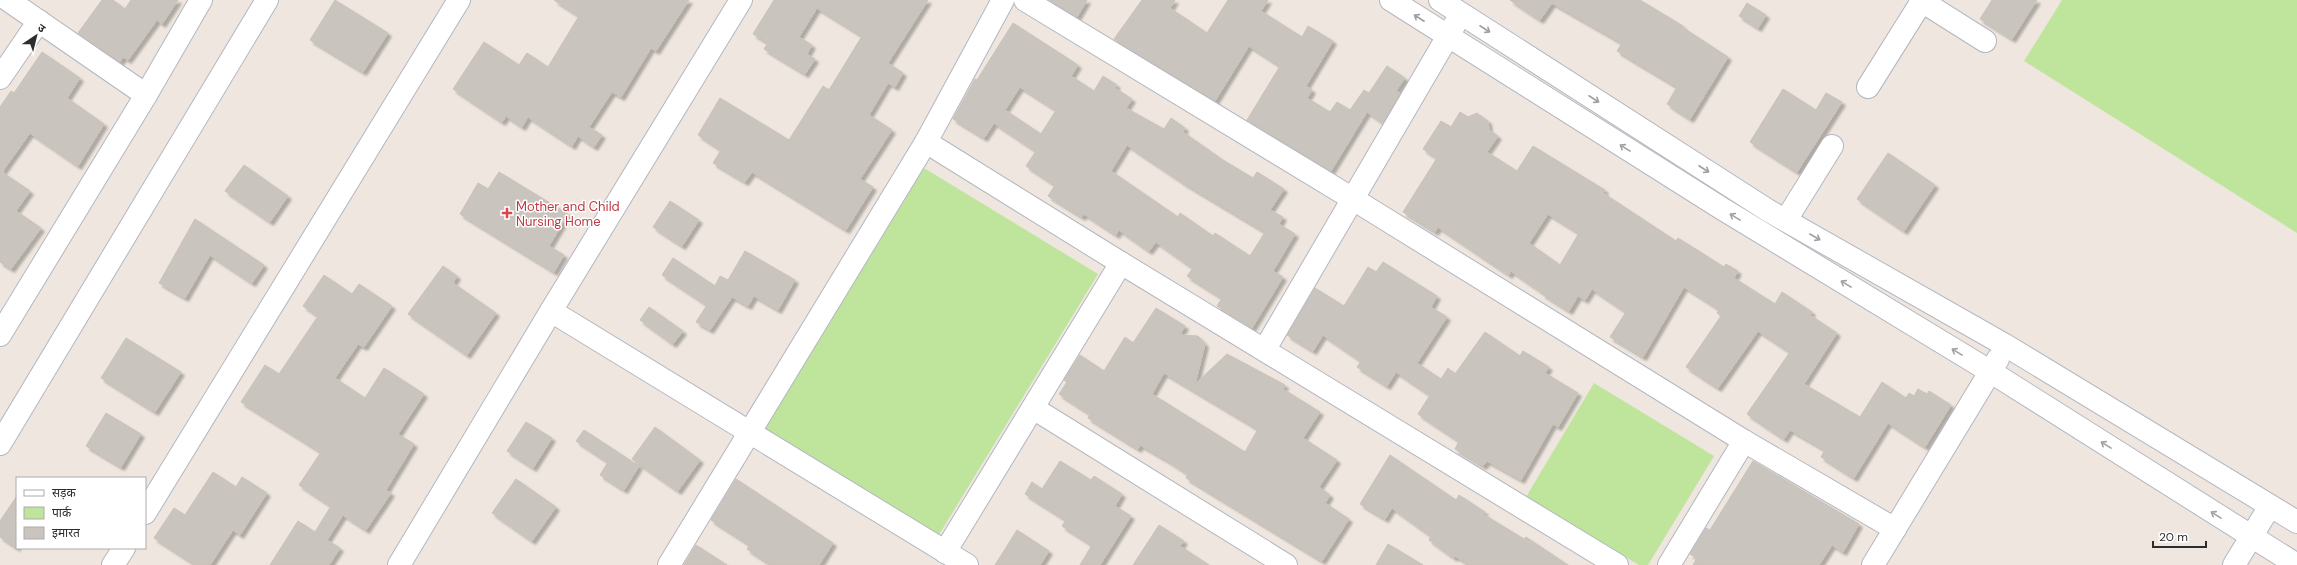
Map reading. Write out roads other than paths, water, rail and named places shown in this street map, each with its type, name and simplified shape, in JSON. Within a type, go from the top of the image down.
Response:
[{"type":"street","points":[[8,0],[146,95]]},
{"type":"street","points":[[0,335],[146,95],[201,0]]},
{"type":"street","points":[[0,444],[267,0]]},
{"type":"street","points":[[146,511],[459,0]]},
{"type":"street","points":[[399,565],[551,311],[741,0]]},
{"type":"street","points":[[669,565],[926,142],[1003,0]]},
{"type":"street","points":[[1025,0],[1353,199],[1744,441],[1895,529]]},
{"type":"street","points":[[1440,0],[1786,220],[2005,345],[2297,522]]},
{"type":"street","points":[[1868,87],[1921,0],[1985,41]]},
{"type":"street","points":[[1398,2],[1448,37],[1722,208],[1990,372],[2297,565]]},
{"type":"street","points":[[1265,349],[1448,37],[1460,13]]},
{"type":"street","points":[[0,78],[39,21]]},
{"type":"street","points":[[926,142],[1121,263],[1265,349],[1617,565]]},
{"type":"street","points":[[1786,220],[1832,146]]},
{"type":"street","points":[[945,552],[1121,263]]},
{"type":"street","points":[[551,311],[967,565]]},
{"type":"street","points":[[1873,565],[2005,345]]},
{"type":"street","points":[[1033,408],[1286,565]]},
{"type":"street","points":[[1669,565],[1744,441]]},
{"type":"street","points":[[2234,565],[2270,506]]},
{"type":"street","points":[[114,565],[123,549]]},
{"type":"place","name":"Mother and Child Nursing Home","points":[[507,213]]}]
